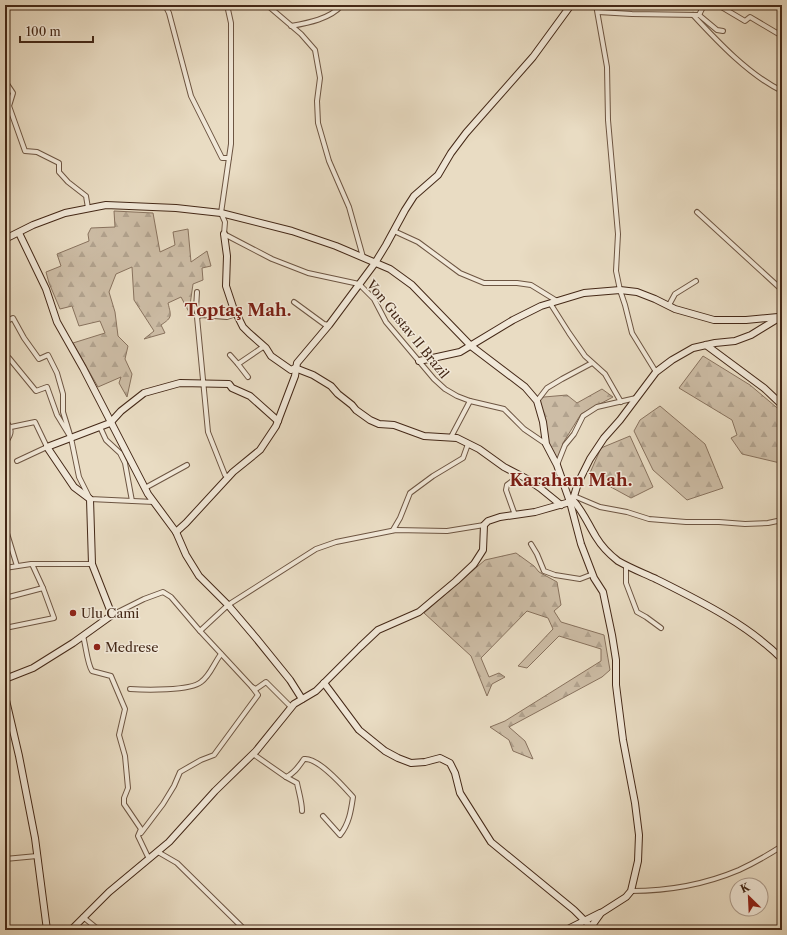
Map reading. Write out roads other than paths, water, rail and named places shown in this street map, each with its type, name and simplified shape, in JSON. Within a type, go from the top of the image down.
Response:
[{"type":"street","points":[[165,5],[169,13],[191,96],[222,158],[229,158]]},
{"type":"street","points":[[227,5],[231,23],[231,144],[221,213],[225,222],[224,234],[227,256],[226,286],[236,314],[243,327],[277,362],[291,370],[295,368],[313,375],[331,386],[356,410],[370,420],[379,424],[394,425],[424,436],[457,438],[479,449],[504,467],[540,488],[560,505]]},
{"type":"street","points":[[267,5],[301,34],[315,50],[320,78],[317,101],[318,123],[329,161],[349,207],[363,258]]},
{"type":"street","points":[[291,26],[311,22],[337,10],[342,5]]},
{"type":"street","points":[[176,532],[229,477],[260,450],[278,421],[295,376],[295,368],[297,363],[329,325],[375,263],[414,196],[438,175],[451,153],[466,133],[533,57],[571,5]]},
{"type":"street","points":[[596,5],[607,67],[608,120],[618,234],[616,271],[632,333],[656,372]]},
{"type":"street","points":[[699,15],[704,5]]},
{"type":"street","points":[[718,5],[745,21],[750,17],[782,36]]},
{"type":"street","points":[[598,12],[699,15],[717,30],[723,31]]},
{"type":"street","points":[[693,15],[736,58],[770,85],[782,91]]},
{"type":"street","points":[[5,81],[12,93],[9,106],[26,151],[37,152],[59,163],[59,172],[68,182],[86,196],[88,208]]},
{"type":"street","points":[[5,239],[33,225],[65,213],[106,205],[141,206],[221,213],[292,231],[336,246],[390,269],[412,285],[471,346],[525,387],[537,401],[543,422],[546,444],[558,465],[572,499],[581,544],[593,574],[603,592],[616,660],[616,685],[623,740],[635,803],[639,835],[638,861],[631,891],[601,913],[566,930]]},
{"type":"street","points":[[697,212],[782,290]]},
{"type":"street","points":[[394,231],[418,242],[460,272],[484,283],[517,283],[531,285],[557,301]]},
{"type":"street","points":[[19,233],[46,289],[57,322],[83,368],[110,423],[145,488],[176,532],[186,555],[199,576],[228,605],[256,638],[290,680],[302,699]]},
{"type":"street","name":"Von Gustav II Brazil","points":[[224,234],[272,259],[308,273],[359,284],[374,299],[386,322],[434,379],[445,389],[470,401],[504,409],[524,429],[546,444]]},
{"type":"street","points":[[668,305],[675,294],[696,281]]},
{"type":"street","points":[[419,361],[460,352],[512,320],[541,306],[584,293],[620,290],[637,292],[698,316],[714,320],[746,320],[782,317]]},
{"type":"street","points":[[198,292],[196,309],[198,316],[208,432],[225,475],[229,477]]},
{"type":"street","points":[[294,302],[324,324],[329,325]]},
{"type":"street","points":[[550,303],[585,356],[605,374],[621,402]]},
{"type":"street","points":[[198,316],[227,317],[236,314]]},
{"type":"street","points":[[572,499],[590,459],[604,438],[620,420],[656,372],[672,360],[693,348],[735,341],[751,335],[782,317]]},
{"type":"street","points":[[6,321],[13,318],[24,338],[39,359],[48,355],[57,373],[63,394],[63,412],[79,477],[90,499],[92,564],[112,615]]},
{"type":"street","points":[[706,345],[764,388],[782,405]]},
{"type":"street","points":[[238,364],[263,347]]},
{"type":"street","points":[[230,355],[248,377]]},
{"type":"street","points":[[5,356],[9,358],[36,391],[47,387],[57,415],[70,438]]},
{"type":"street","points":[[537,401],[547,388],[592,362]]},
{"type":"street","points":[[17,461],[47,447],[110,423],[121,411],[144,393],[180,383],[229,384],[232,388],[250,396],[278,421]]},
{"type":"street","points":[[558,465],[565,445],[574,434],[583,416],[597,407],[636,398]]},
{"type":"street","points":[[451,437],[470,401]]},
{"type":"street","points":[[5,419],[11,427],[11,436],[5,443]]},
{"type":"street","points":[[11,427],[35,422],[47,447],[74,486],[90,499],[154,502]]},
{"type":"street","points":[[100,427],[106,440],[120,453],[125,462],[132,501]]},
{"type":"street","points":[[392,530],[400,518],[410,493],[433,476],[463,458],[468,444]]},
{"type":"street","points":[[145,488],[187,465]]},
{"type":"street","points":[[514,515],[506,490],[507,485],[520,475]]},
{"type":"street","points":[[572,499],[580,508],[602,546],[618,561],[670,586],[728,618],[764,642],[782,659]]},
{"type":"street","points":[[200,631],[228,605],[316,548],[336,542],[392,530],[447,531],[484,525],[488,521],[500,517],[535,512],[560,505],[572,499],[627,512],[649,520],[744,524],[768,523],[782,520]]},
{"type":"street","points":[[71,930],[109,892],[169,842],[215,791],[253,754],[291,707],[302,699],[316,692],[378,630],[419,612],[456,582],[474,564],[483,550],[484,525]]},
{"type":"street","points":[[5,527],[17,566]]},
{"type":"street","points":[[531,544],[538,554],[544,571],[555,575],[580,579],[593,574]]},
{"type":"street","points":[[5,568],[32,564],[92,564]]},
{"type":"street","points":[[5,628],[54,618],[32,564]]},
{"type":"street","points":[[626,566],[626,583],[637,612],[646,616],[661,628]]},
{"type":"street","points":[[5,598],[43,588]]},
{"type":"street","points":[[5,679],[33,668],[83,636],[112,615],[163,592],[171,597],[252,687],[258,695],[257,698],[221,746],[214,755],[201,760],[180,772],[174,786],[163,804],[149,824],[138,836]]},
{"type":"street","points":[[83,636],[89,666],[92,671],[111,676],[125,708],[119,735],[125,756],[128,788],[124,798],[124,804],[141,828],[138,836],[149,859]]},
{"type":"street","points":[[130,689],[168,690],[200,684],[208,676],[221,654]]},
{"type":"street","points":[[252,687],[256,689],[266,682],[291,707]]},
{"type":"street","points":[[324,683],[359,730],[385,751],[411,763],[425,762],[440,758],[450,763],[455,773],[460,793],[491,842],[574,910],[592,928],[601,913]]},
{"type":"street","points":[[5,696],[20,764],[37,856],[47,930]]},
{"type":"street","points":[[253,754],[297,783],[302,812]]},
{"type":"street","points":[[286,777],[289,776],[304,759],[309,758],[323,767],[353,798],[350,817],[340,835],[322,816]]},
{"type":"street","points":[[631,891],[654,890],[713,879],[739,870],[782,846]]},
{"type":"street","points":[[158,852],[177,864],[245,930]]},
{"type":"street","points":[[5,860],[37,856]]},
{"type":"street","points":[[83,917],[99,930]]},
{"type":"place","name":"Ulu Cami","points":[[73,613]]},
{"type":"place","name":"Medrese","points":[[97,647]]},
{"type":"district","name":"Toptaş Mah.","points":[[238,310]]},
{"type":"district","name":"Karahan Mah.","points":[[571,480]]}]
